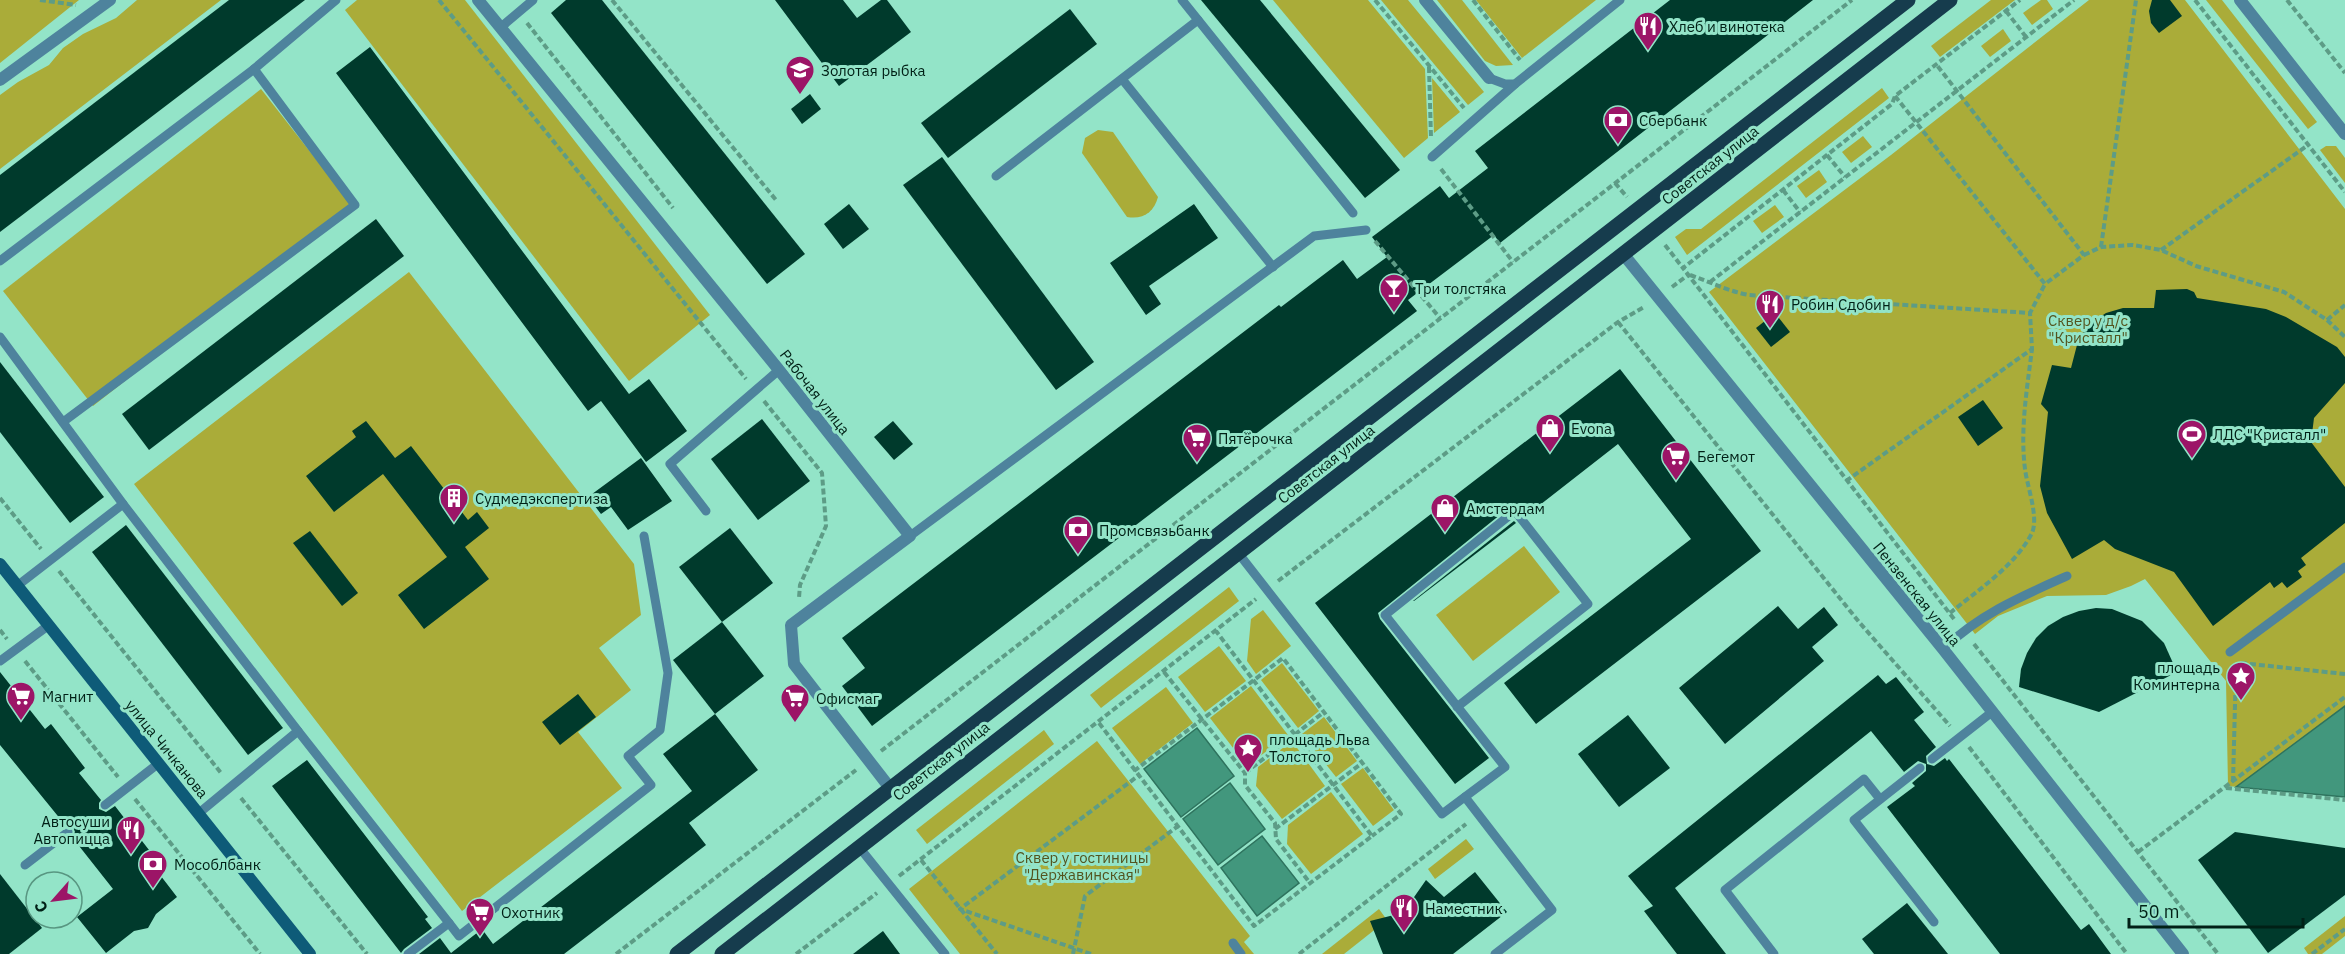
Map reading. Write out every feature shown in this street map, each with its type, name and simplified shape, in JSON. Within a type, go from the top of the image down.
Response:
[{"type":"main road","points":[[677,954],[1908,0]]},
{"type":"main road","name":"Советская улица","points":[[722,954],[1950,0]]},
{"type":"main road","points":[[1607,233],[1624,255]]},
{"type":"main road","name":"улица Чичканова","points":[[0,564],[310,954]]},
{"type":"street","name":"Рабочая улица","points":[[478,0],[779,370],[910,536]]},
{"type":"street","points":[[1425,0],[1489,78]]},
{"type":"street","points":[[2240,0],[2345,134]]},
{"type":"street","points":[[0,80],[105,4]]},
{"type":"street","name":"Пензенская улица","points":[[1624,255],[1943,650],[2183,954]]},
{"type":"street","points":[[890,788],[794,664],[791,625],[910,536]]},
{"type":"lane","points":[[0,261],[254,69],[336,0]]},
{"type":"lane","points":[[500,28],[534,0]]},
{"type":"lane","points":[[1182,0],[1353,213]]},
{"type":"lane","points":[[1432,157],[1515,84],[1620,0]]},
{"type":"lane","points":[[996,176],[1198,20]]},
{"type":"lane","points":[[63,422],[356,205],[254,69]]},
{"type":"lane","points":[[1489,78],[1505,84],[1515,84]]},
{"type":"lane","points":[[1122,79],[1273,267]]},
{"type":"lane","points":[[910,536],[1314,236],[1366,230]]},
{"type":"lane","points":[[0,337],[123,504],[459,936],[651,785],[628,756],[660,730],[668,673],[644,536]]},
{"type":"lane","points":[[706,510],[670,464],[779,370]]},
{"type":"lane","points":[[17,586],[123,504]]},
{"type":"lane","points":[[1239,554],[1442,813],[1505,767],[1457,707],[1384,615],[1515,511],[1588,604],[1457,707]]},
{"type":"lane","points":[[2230,652],[2345,567]]},
{"type":"lane","points":[[1943,650],[1963,630],[2003,604],[2067,576]]},
{"type":"lane","points":[[0,661],[49,625]]},
{"type":"lane","points":[[1932,759],[1992,712]]},
{"type":"lane","points":[[199,813],[298,731]]},
{"type":"lane","points":[[105,805],[159,763]]},
{"type":"lane","points":[[1920,768],[1854,820],[1934,922]]},
{"type":"lane","points":[[1774,954],[1725,890],[1864,779],[1880,799]]},
{"type":"lane","points":[[1465,797],[1552,910],[1495,954]]},
{"type":"lane","points":[[26,865],[68,832]]},
{"type":"lane","points":[[859,847],[945,954]]},
{"type":"lane","points":[[408,954],[449,923]]},
{"type":"lane","points":[[1233,943],[1241,954]]},
{"type":"path","points":[[40,0],[105,4]]},
{"type":"path","points":[[439,0],[822,473],[826,526],[800,585],[798,620]]},
{"type":"path","points":[[612,0],[776,200]]},
{"type":"path","points":[[1375,0],[1474,120]]},
{"type":"path","points":[[1473,0],[1530,72]]},
{"type":"path","points":[[616,954],[1852,0]]},
{"type":"path","points":[[2020,0],[1935,64],[1895,96],[1892,104],[1683,268],[1846,481],[2218,954]]},
{"type":"path","points":[[1710,282],[2026,37],[2067,2],[2074,0]]},
{"type":"path","points":[[2101,247],[2136,0]]},
{"type":"path","points":[[2195,0],[2345,192]]},
{"type":"path","points":[[2287,0],[2345,74]]},
{"type":"path","points":[[2006,11],[2026,37]]},
{"type":"path","points":[[518,13],[680,217]]},
{"type":"path","points":[[1935,64],[2084,255]]},
{"type":"path","points":[[1429,67],[1432,157],[1513,262]]},
{"type":"path","points":[[1895,96],[2045,284]]},
{"type":"path","points":[[2161,250],[2308,145]]},
{"type":"path","points":[[1827,155],[1845,177]]},
{"type":"path","points":[[1783,190],[1800,212]]},
{"type":"path","points":[[1366,230],[1440,318]]},
{"type":"path","points":[[1950,613],[2017,555],[2033,531],[2033,509],[2025,469],[2023,432],[2032,349],[2030,313],[2045,284],[2084,255],[2101,247],[2133,245],[2161,250],[2196,266],[2284,292],[2327,320],[2345,337]]},
{"type":"path","points":[[1688,275],[1729,291],[1749,295],[2030,313]]},
{"type":"path","points":[[1279,581],[1618,322],[1658,298],[1688,275]]},
{"type":"path","points":[[2327,320],[2345,305]]},
{"type":"path","points":[[1618,322],[1859,622],[1960,737],[2127,954]]},
{"type":"path","points":[[1846,481],[2032,349]]},
{"type":"path","points":[[0,498],[367,954]]},
{"type":"path","points":[[796,954],[921,860],[1255,600]]},
{"type":"path","points":[[0,630],[260,954]]},
{"type":"path","points":[[1216,631],[1372,836]]},
{"type":"path","points":[[1098,723],[1134,771],[1254,926],[1401,814],[1283,658],[1134,771]]},
{"type":"path","points":[[2233,782],[2236,662],[2345,674]]},
{"type":"path","points":[[1164,672],[1245,773],[1245,785],[1275,823],[1276,839],[1310,883]]},
{"type":"path","points":[[2138,852],[2345,697]]},
{"type":"path","points":[[1245,773],[1324,712]]},
{"type":"path","points":[[1275,829],[1362,763]]},
{"type":"path","points":[[960,909],[1138,776]]},
{"type":"path","points":[[2226,788],[2345,800]]},
{"type":"path","points":[[1299,954],[1478,814]]},
{"type":"path","points":[[1074,952],[1085,896],[1178,826]]},
{"type":"path","points":[[921,860],[997,954]]},
{"type":"path","points":[[960,909],[1074,952],[1091,954]]},
{"type":"path","points":[[2312,954],[2345,929]]},
{"type":"green space","points":[[0,0],[79,0],[0,63]]},
{"type":"green space","points":[[137,0],[221,0],[0,169],[0,95],[49,65],[63,48],[83,34],[116,18]]},
{"type":"green space","points":[[357,0],[465,0],[710,315],[629,381],[345,10]]},
{"type":"green space","points":[[1273,0],[1368,0],[1425,69],[1428,138],[1404,158]]},
{"type":"green space","points":[[1381,0],[1408,0],[1484,92],[1468,105]]},
{"type":"green space","points":[[1437,0],[1462,0],[1513,65],[1496,66],[1485,61]]},
{"type":"green space","points":[[1476,0],[1596,0],[1522,58]]},
{"type":"green space","points":[[1991,0],[2015,0],[1940,57],[1931,46]]},
{"type":"green space","points":[[2041,0],[2047,0],[2053,9],[2032,25],[2023,13]]},
{"type":"green space","name":"Сквер у д/с \"Кристалл\"","points":[[2089,0],[2185,0],[2345,209],[2345,797],[2228,786],[2226,681],[2145,579],[2106,595],[2047,596],[1998,616],[1975,634],[1709,292],[1891,155]]},
{"type":"green space","points":[[2206,0],[2222,0],[2317,122],[2308,129]]},
{"type":"green space","points":[[2003,29],[2011,41],[1990,57],[1981,46]]},
{"type":"green space","points":[[1432,78],[1460,112],[1434,133]]},
{"type":"green space","points":[[1882,88],[1889,98],[1687,255],[1675,237],[1686,229],[1701,229]]},
{"type":"green space","points":[[261,89],[351,204],[93,406],[3,291]]},
{"type":"green space","points":[[1098,130],[1113,132],[1158,197],[1154,207],[1147,214],[1133,218],[1127,217],[1082,153],[1085,138]]},
{"type":"green space","points":[[1863,136],[1872,147],[1851,163],[1842,152]]},
{"type":"green space","points":[[2326,146],[2336,146],[2345,158],[2345,183],[2320,150]]},
{"type":"green space","points":[[1819,170],[1827,182],[1806,198],[1797,186]]},
{"type":"green space","points":[[1775,205],[1784,217],[1762,233],[1753,221]]},
{"type":"green space","points":[[409,272],[634,564],[641,615],[599,648],[631,690],[578,732],[622,788],[462,911],[134,484]]},
{"type":"green space","points":[[1524,546],[1560,592],[1473,661],[1436,615]]},
{"type":"green space","points":[[1229,587],[1239,601],[1101,708],[1090,695]]},
{"type":"green space","points":[[1263,610],[1291,646],[1256,674],[1247,661],[1251,619]]},
{"type":"green space","points":[[1219,646],[1246,681],[1205,712],[1178,677]]},
{"type":"green space","points":[[1282,663],[1319,711],[1298,728],[1261,680]]},
{"type":"green space","points":[[1251,686],[1288,735],[1247,766],[1210,718]]},
{"type":"green space","points":[[1166,687],[1193,723],[1140,764],[1112,728]]},
{"type":"green space","points":[[1324,717],[1357,761],[1336,777],[1302,734]]},
{"type":"green space","points":[[1044,730],[1054,744],[927,844],[916,830]]},
{"type":"green space","name":"Сквер у гостиницы \"Державинская\"","points":[[1097,741],[1250,936],[1244,942],[1254,954],[960,954],[909,889]]},
{"type":"green space","points":[[1292,741],[1325,786],[1282,819],[1256,786],[1258,767]]},
{"type":"green space","points":[[1363,768],[1394,810],[1373,826],[1341,784]]},
{"type":"green space","points":[[1331,792],[1363,834],[1311,874],[1287,844],[1288,825]]},
{"type":"green space","points":[[1466,839],[1474,849],[1435,879],[1428,869]]},
{"type":"green space","points":[[1379,909],[1387,920],[1344,954],[1322,954]]},
{"type":"green space","points":[[2345,916],[2345,936],[2322,954],[2308,954],[2304,948]]},
{"type":"shaded area","points":[[2345,706],[2345,797],[2236,787]]},
{"type":"shaded area","points":[[1197,728],[1234,776],[1181,817],[1144,769]]},
{"type":"shaded area","points":[[1230,783],[1265,829],[1218,865],[1183,819]]},
{"type":"shaded area","points":[[1262,836],[1299,883],[1257,916],[1221,868]]},
{"type":"building","points":[[229,0],[305,0],[0,232],[0,175]]},
{"type":"building","points":[[566,0],[602,0],[805,254],[767,284],[551,13]]},
{"type":"building","points":[[775,0],[843,0],[857,18],[881,0],[887,0],[911,32],[839,86]]},
{"type":"building","points":[[1201,0],[1260,0],[1400,170],[1365,198]]},
{"type":"building","points":[[1670,0],[1813,0],[1500,243],[1494,235],[1408,300],[1417,311],[872,726],[842,686],[865,668],[842,638],[1279,305],[1281,307],[1343,260],[1357,279],[1387,257],[1372,237],[1440,186],[1449,198],[1488,168],[1475,151]]},
{"type":"building","points":[[2152,0],[2170,0],[2182,16],[2159,33],[2151,23],[2149,11]]},
{"type":"building","points":[[1070,9],[1097,44],[948,158],[921,123]]},
{"type":"building","points":[[370,47],[629,394],[649,379],[687,431],[646,462],[601,401],[588,411],[336,73]]},
{"type":"building","points":[[810,94],[821,109],[802,124],[791,109]]},
{"type":"building","points":[[942,157],[1094,362],[1056,390],[903,185]]},
{"type":"building","points":[[849,204],[869,229],[843,249],[824,224]]},
{"type":"building","points":[[1194,204],[1218,238],[1149,286],[1161,304],[1146,315],[1110,263]]},
{"type":"building","points":[[376,219],[404,256],[149,450],[122,414]]},
{"type":"building","points":[[2187,289],[2194,292],[2197,298],[2266,309],[2286,317],[2337,347],[2345,357],[2345,383],[2314,418],[2311,442],[2345,487],[2345,523],[2301,558],[2306,565],[2298,571],[2302,577],[2287,588],[2282,582],[2274,588],[2270,582],[2213,626],[2174,572],[2115,549],[2104,540],[2072,559],[2047,513],[2040,486],[2048,412],[2041,404],[2052,365],[2071,368],[2077,345],[2084,331],[2106,313],[2123,308],[2154,308],[2156,290]]},
{"type":"building","points":[[1775,313],[1790,332],[1771,347],[1756,328]]},
{"type":"building","points":[[0,362],[104,497],[70,523],[0,432]]},
{"type":"building","points":[[1620,369],[1761,551],[1536,724],[1504,683],[1691,539],[1618,444],[1527,515],[1518,505],[1511,506],[1378,613],[1380,619],[1489,758],[1455,784],[1315,603]]},
{"type":"building","points":[[1983,400],[2003,428],[1978,446],[1958,417]]},
{"type":"building","points":[[762,419],[810,481],[758,520],[711,459]]},
{"type":"building","name":"Судмедэкспертиза","points":[[366,421],[395,458],[411,446],[468,520],[477,512],[489,528],[465,547],[489,579],[424,629],[398,595],[447,557],[383,474],[334,512],[306,476],[356,437],[352,431]]},
{"type":"building","points":[[893,421],[913,444],[894,460],[874,437]]},
{"type":"building","points":[[641,458],[672,501],[628,530],[611,507],[601,514],[588,497]]},
{"type":"building","points":[[1514,521],[1516,523],[1413,601]]},
{"type":"building","points":[[126,525],[283,728],[248,755],[92,552]]},
{"type":"building","points":[[730,528],[773,583],[722,622],[679,567]]},
{"type":"building","points":[[310,531],[358,593],[342,606],[293,543]]},
{"type":"building","points":[[1778,606],[1798,629],[1824,607],[1838,625],[1812,647],[1824,661],[1725,744],[1679,688]]},
{"type":"building","points":[[2096,608],[2112,609],[2142,621],[2164,643],[2177,672],[2099,712],[2019,687],[2021,669],[2036,638],[2048,626],[2063,617]]},
{"type":"building","points":[[722,622],[764,676],[715,714],[673,660]]},
{"type":"building","points":[[0,672],[45,729],[51,724],[85,768],[79,773],[101,800],[99,809],[106,812],[115,806],[149,850],[144,854],[177,897],[156,914],[148,928],[134,931],[106,953],[84,926],[84,912],[113,889],[72,837],[75,832],[73,827],[66,826],[0,745]]},
{"type":"building","points":[[1878,675],[1886,684],[1896,677],[1924,712],[1914,720],[1936,747],[1926,756],[1927,764],[1934,766],[1945,758],[1947,761],[1949,759],[2081,930],[2089,924],[2111,954],[2000,954],[1887,807],[1915,786],[1912,783],[1926,771],[1926,764],[1918,761],[1904,772],[1871,731],[1675,888],[1726,954],[1677,954],[1644,911],[1653,906],[1628,876]]},
{"type":"building","points":[[578,694],[596,717],[560,745],[542,722]]},
{"type":"building","points":[[715,714],[758,770],[689,823],[706,845],[564,954],[419,954],[440,938],[451,953],[482,929],[493,944],[692,791],[663,754]]},
{"type":"building","points":[[1628,715],[1670,768],[1619,807],[1578,754]]},
{"type":"building","points":[[307,760],[428,917],[425,919],[432,928],[401,953],[272,786]]},
{"type":"building","points":[[2235,832],[2345,848],[2345,895],[2268,953],[2198,860]]},
{"type":"building","points":[[1475,872],[1507,912],[1453,954],[1383,954],[1370,921],[1394,915],[1412,900],[1426,880],[1444,897]]},
{"type":"building","points":[[0,874],[24,905],[24,930],[39,930],[9,954],[0,954]]},
{"type":"building","points":[[1907,903],[1948,954],[1874,954],[1862,939]]},
{"type":"building","points":[[883,931],[900,954],[853,954]]},
{"type":"place","name":"Хлеб и винотека","points":[[1648,52]]},
{"type":"place","name":"Золотая рыбка","points":[[800,96]]},
{"type":"place","name":"Сбербанк","points":[[1618,146]]},
{"type":"place","name":"Три толстяка","points":[[1394,314]]},
{"type":"place","name":"Робин Сдобин","points":[[1770,330]]},
{"type":"place","name":"Evona","points":[[1550,454]]},
{"type":"place","name":"ЛДС \"Кристалл\"","points":[[2192,460]]},
{"type":"place","name":"Пятёрочка","points":[[1197,464]]},
{"type":"place","name":"Бегемот","points":[[1676,482]]},
{"type":"place","name":"Судмедэкспертиза","points":[[454,524]]},
{"type":"place","name":"Амстердам","points":[[1445,534]]},
{"type":"place","name":"Промсвязьбанк","points":[[1078,556]]},
{"type":"place","name":"площадь Коминтерна","points":[[2241,702]]},
{"type":"place","name":"Магнит","points":[[21,722]]},
{"type":"place","name":"Офисмаг","points":[[795,724]]},
{"type":"place","name":"площадь Льва Толстого","points":[[1248,774]]},
{"type":"place","name":"Автосуши Автопицца","points":[[131,856]]},
{"type":"place","name":"Мособлбанк","points":[[153,890]]},
{"type":"place","name":"Наместник","points":[[1404,934]]},
{"type":"place","name":"Охотник","points":[[480,938]]}]
